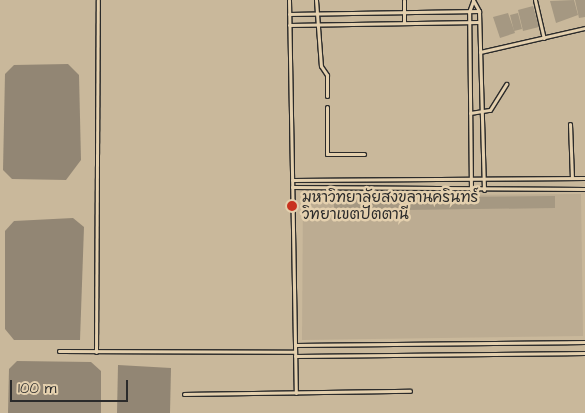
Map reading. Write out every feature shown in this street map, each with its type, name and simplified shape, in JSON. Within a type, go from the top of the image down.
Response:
[{"type":"lane","points":[[96,352],[98,0]]},
{"type":"lane","points":[[289,0],[296,393]]},
{"type":"lane","points":[[316,0],[321,66],[327,75],[327,96]]},
{"type":"lane","points":[[404,0],[404,23]]},
{"type":"lane","points":[[471,190],[469,12],[473,0],[479,11],[484,190]]},
{"type":"lane","points":[[535,0],[544,38]]},
{"type":"lane","points":[[289,14],[479,11]]},
{"type":"lane","points":[[289,26],[479,22]]},
{"type":"lane","points":[[480,52],[585,28]]},
{"type":"lane","points":[[470,113],[490,110],[506,84]]},
{"type":"lane","points":[[327,106],[327,154],[364,154]]},
{"type":"lane","points":[[570,124],[572,178]]},
{"type":"lane","points":[[292,180],[585,178]]},
{"type":"lane","points":[[292,187],[471,190],[585,189]]},
{"type":"lane","points":[[295,345],[585,342]]},
{"type":"lane","points":[[59,351],[295,352]]},
{"type":"lane","points":[[295,356],[585,352]]},
{"type":"lane","points":[[184,394],[410,391]]},
{"type":"shaded area","name":"มหาวิทยาลัยสงขลานครินทร์ วิทยาเขตปัตตานี","points":[[0,0],[585,0],[585,413],[0,413]]},
{"type":"shaded area","points":[[68,64],[79,75],[81,160],[66,180],[12,179],[3,170],[5,74],[14,65]]},
{"type":"shaded area","points":[[581,194],[583,336],[302,340],[303,196]]},
{"type":"shaded area","points":[[73,218],[84,227],[80,340],[14,340],[5,329],[5,231],[14,221]]},
{"type":"shaded area","points":[[17,361],[91,362],[101,371],[101,413],[8,413],[9,369]]},
{"type":"shaded area","points":[[118,365],[171,368],[170,413],[117,413]]},
{"type":"building","points":[[574,0],[578,15],[556,23],[550,1]]},
{"type":"building","points":[[575,0],[585,0],[585,17],[579,18]]},
{"type":"building","points":[[533,6],[539,27],[523,31],[518,10]]},
{"type":"building","points":[[508,13],[515,33],[500,38],[493,17]]},
{"type":"building","points":[[518,13],[522,29],[514,31],[510,15]]},
{"type":"building","points":[[555,196],[555,208],[334,211],[334,198]]},
{"type":"place","name":"มหาวิทยาลัยสงขลานครินทร์ วิทยาเขตปัตตานี","points":[[292,206]]}]
